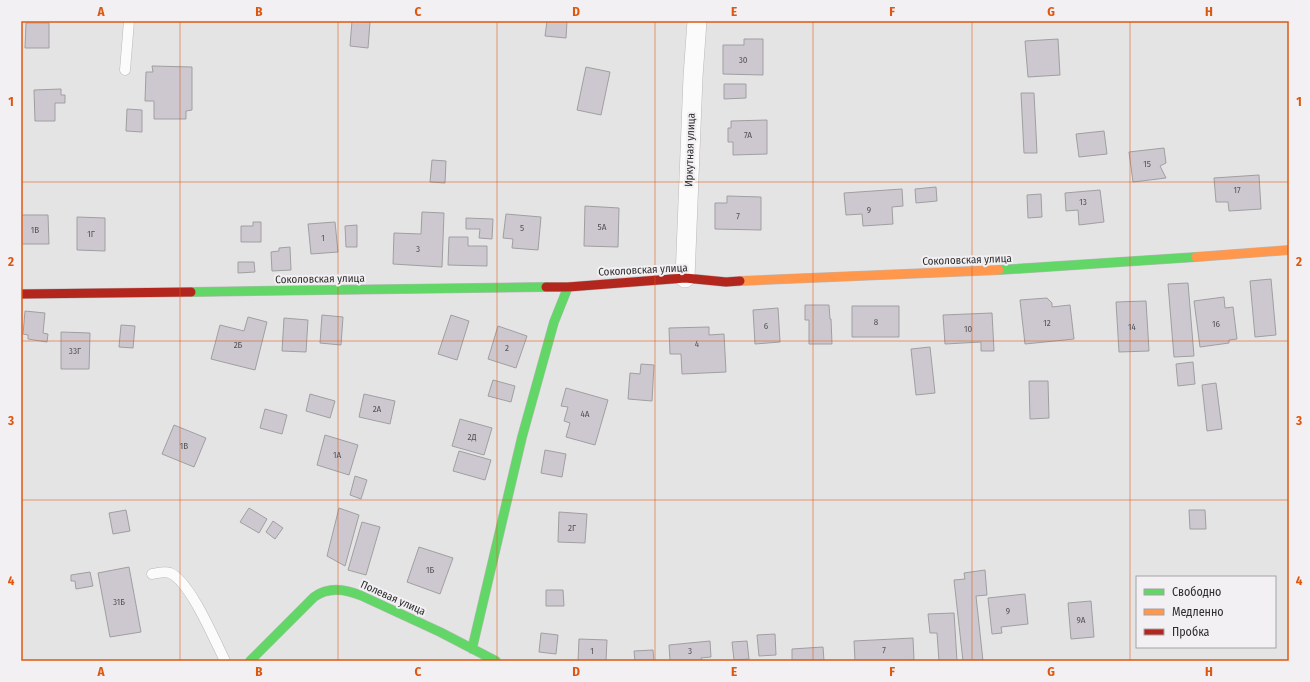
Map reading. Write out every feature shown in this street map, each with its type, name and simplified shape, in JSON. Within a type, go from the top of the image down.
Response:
[{"type":"street","name":"Иркутная улица","points":[[685,278],[693,77],[697,21]]},
{"type":"street","name":"Соколовская улица","points":[[21,294],[568,287],[685,278],[726,282],[1028,270],[1289,250]]},
{"type":"street","points":[[472,649],[522,437],[550,335],[568,287]]},
{"type":"street","name":"Полевая улица","points":[[250,661],[314,597],[326,590],[340,590],[362,597],[496,661]]},
{"type":"lane","points":[[125,70],[129,21]]},
{"type":"lane","points":[[152,574],[163,572],[171,573],[186,588],[194,600],[225,661]]},
{"type":"building","points":[[352,21],[370,22],[368,48],[350,46]]},
{"type":"building","points":[[547,21],[567,21],[566,38],[545,36]]},
{"type":"building","points":[[26,23],[49,23],[49,48],[25,48]]},
{"type":"building","points":[[744,39],[763,39],[763,75],[723,74],[723,45],[744,45]]},
{"type":"building","points":[[1058,39],[1060,75],[1028,77],[1025,41]]},
{"type":"building","points":[[152,66],[192,67],[192,110],[186,111],[186,119],[154,119],[154,101],[145,101],[146,72],[153,72]]},
{"type":"building","points":[[586,67],[610,72],[601,115],[577,110]]},
{"type":"building","points":[[724,84],[746,84],[746,98],[724,99]]},
{"type":"building","points":[[61,89],[61,95],[65,95],[65,103],[55,103],[55,121],[35,121],[34,90]]},
{"type":"building","points":[[1021,93],[1034,93],[1037,153],[1024,153]]},
{"type":"building","points":[[127,109],[142,110],[142,132],[126,131]]},
{"type":"building","points":[[767,120],[767,154],[733,155],[733,142],[728,142],[728,128],[731,128],[731,121]]},
{"type":"building","points":[[1104,131],[1107,154],[1079,157],[1076,134]]},
{"type":"building","points":[[1164,148],[1166,163],[1160,166],[1166,178],[1133,182],[1129,152]]},
{"type":"building","points":[[432,160],[446,161],[445,183],[430,182]]},
{"type":"building","points":[[1259,175],[1261,209],[1229,211],[1228,202],[1216,202],[1214,178]]},
{"type":"building","points":[[936,187],[937,201],[916,203],[915,189]]},
{"type":"building","points":[[902,189],[903,206],[892,207],[893,224],[863,226],[862,214],[846,215],[844,193]]},
{"type":"building","points":[[1100,190],[1104,222],[1079,225],[1078,210],[1066,211],[1065,193]]},
{"type":"building","points":[[1041,194],[1042,217],[1028,218],[1027,195]]},
{"type":"building","points":[[727,196],[761,197],[761,230],[715,229],[715,203],[727,203]]},
{"type":"building","points":[[585,206],[619,208],[618,247],[584,246]]},
{"type":"building","points":[[422,212],[444,213],[442,267],[393,264],[394,233],[421,234]]},
{"type":"building","points":[[506,214],[541,217],[538,250],[512,248],[513,239],[503,238]]},
{"type":"building","points":[[21,215],[48,215],[49,244],[21,244]]},
{"type":"building","points":[[77,217],[105,218],[105,251],[77,250]]},
{"type":"building","points":[[466,218],[493,219],[492,239],[479,238],[480,229],[466,229]]},
{"type":"building","points":[[253,222],[261,222],[261,242],[241,242],[241,226],[253,226]]},
{"type":"building","points":[[335,222],[338,252],[311,254],[308,224]]},
{"type":"building","points":[[357,225],[357,247],[346,247],[345,226]]},
{"type":"building","points":[[449,237],[468,237],[468,246],[487,246],[487,266],[448,265]]},
{"type":"building","points":[[290,247],[291,270],[272,271],[271,252],[279,251],[279,248]]},
{"type":"building","points":[[238,262],[254,262],[255,272],[238,273]]},
{"type":"building","points":[[1271,279],[1276,335],[1255,337],[1250,281]]},
{"type":"building","points":[[1188,283],[1194,356],[1174,357],[1168,284]]},
{"type":"building","points":[[1224,297],[1225,308],[1233,307],[1237,339],[1229,340],[1229,343],[1200,347],[1194,301]]},
{"type":"building","points":[[1047,298],[1052,303],[1052,307],[1070,305],[1074,339],[1025,344],[1020,300]]},
{"type":"building","points":[[1146,301],[1149,351],[1119,352],[1116,302]]},
{"type":"building","points":[[805,305],[829,305],[832,344],[809,344],[809,320],[805,320]]},
{"type":"building","points":[[852,306],[899,306],[899,337],[852,337]]},
{"type":"building","points":[[778,308],[780,342],[755,344],[753,310]]},
{"type":"building","points":[[25,311],[45,313],[43,333],[48,334],[47,342],[28,339],[28,335],[23,334]]},
{"type":"building","points":[[992,313],[994,351],[981,351],[981,342],[945,344],[943,315]]},
{"type":"building","points":[[322,315],[343,317],[341,345],[320,343]]},
{"type":"building","points":[[451,315],[469,321],[457,360],[438,354]]},
{"type":"building","points":[[248,317],[267,322],[255,370],[211,359],[220,325],[244,331]]},
{"type":"building","points":[[284,318],[308,320],[306,352],[282,351]]},
{"type":"building","points":[[121,325],[135,326],[133,348],[119,347]]},
{"type":"building","points":[[498,326],[527,336],[516,368],[488,359]]},
{"type":"building","points":[[709,327],[709,335],[724,334],[726,372],[682,374],[681,354],[670,354],[669,328]]},
{"type":"building","points":[[61,332],[90,333],[89,369],[61,369]]},
{"type":"building","points":[[930,347],[935,393],[916,395],[911,349]]},
{"type":"building","points":[[1193,362],[1195,384],[1178,386],[1176,364]]},
{"type":"building","points":[[641,364],[654,365],[652,401],[628,399],[630,373],[640,374]]},
{"type":"building","points":[[493,380],[515,386],[511,402],[488,396]]},
{"type":"building","points":[[1029,381],[1048,381],[1049,418],[1030,419]]},
{"type":"building","points":[[1216,383],[1222,429],[1207,431],[1202,385]]},
{"type":"building","points":[[566,388],[608,400],[595,445],[566,437],[570,423],[564,421],[568,407],[561,406]]},
{"type":"building","points":[[310,394],[335,401],[330,418],[306,411]]},
{"type":"building","points":[[364,394],[395,401],[390,424],[359,417]]},
{"type":"building","points":[[265,409],[287,415],[282,434],[260,428]]},
{"type":"building","points":[[460,419],[492,428],[484,455],[452,446]]},
{"type":"building","points":[[174,425],[206,438],[194,467],[162,454]]},
{"type":"building","points":[[325,435],[358,445],[349,475],[317,465]]},
{"type":"building","points":[[545,450],[566,454],[562,477],[541,473]]},
{"type":"building","points":[[459,451],[491,460],[485,480],[453,471]]},
{"type":"building","points":[[355,476],[367,480],[361,499],[350,495]]},
{"type":"building","points":[[249,508],[267,519],[259,533],[240,522]]},
{"type":"building","points":[[339,508],[359,515],[345,566],[327,556]]},
{"type":"building","points":[[126,510],[130,531],[113,534],[109,513]]},
{"type":"building","points":[[1189,510],[1205,510],[1206,529],[1190,529]]},
{"type":"building","points":[[559,512],[587,514],[585,543],[558,542]]},
{"type":"building","points":[[273,521],[283,528],[275,539],[266,532]]},
{"type":"building","points":[[362,522],[380,527],[366,575],[348,570]]},
{"type":"building","points":[[419,547],[453,558],[440,594],[407,582]]},
{"type":"building","points":[[129,567],[141,632],[110,637],[98,573]]},
{"type":"building","points":[[985,570],[987,595],[976,596],[983,661],[963,661],[954,580],[965,579],[964,573]]},
{"type":"building","points":[[90,572],[93,586],[76,589],[75,581],[71,581],[71,575]]},
{"type":"building","points":[[546,590],[563,590],[564,606],[546,606]]},
{"type":"building","points":[[1025,594],[1028,624],[1001,627],[1002,633],[992,634],[988,598]]},
{"type":"building","points":[[1091,601],[1094,637],[1071,639],[1068,603]]},
{"type":"building","points":[[954,613],[957,661],[939,661],[937,633],[930,633],[928,614]]},
{"type":"building","points":[[541,633],[558,635],[556,654],[539,652]]},
{"type":"building","points":[[775,634],[776,655],[759,656],[757,635]]},
{"type":"building","points":[[913,638],[914,660],[855,661],[854,641]]},
{"type":"building","points":[[579,639],[607,640],[606,661],[578,661]]},
{"type":"building","points":[[710,641],[711,657],[701,658],[702,661],[670,661],[669,645]]},
{"type":"building","points":[[747,641],[749,659],[734,660],[732,642]]},
{"type":"building","points":[[823,647],[824,661],[792,661],[792,649]]},
{"type":"building","points":[[653,650],[654,661],[635,661],[634,651]]},
{"type":"traffic: fast","points":[[999,270],[1196,257]]},
{"type":"traffic: fast","points":[[191,292],[546,287]]},
{"type":"traffic: fast","points":[[472,649],[522,437],[554,322],[568,287]]},
{"type":"traffic: fast","points":[[250,661],[314,597],[326,591],[332,590],[344,590],[362,596],[440,632],[496,661]]},
{"type":"traffic: slow","points":[[1196,257],[1289,250]]},
{"type":"traffic: slow","points":[[740,281],[999,270]]},
{"type":"traffic: jam","points":[[546,287],[568,287],[685,278],[726,282],[740,281]]},
{"type":"traffic: jam","points":[[21,294],[191,292]]}]
